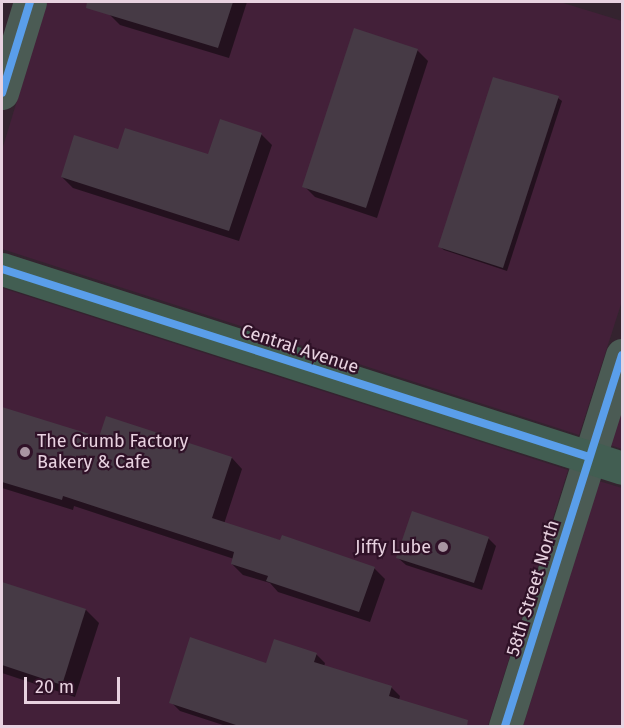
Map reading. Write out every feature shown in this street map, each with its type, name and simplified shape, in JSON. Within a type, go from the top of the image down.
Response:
[{"type":"main road","name":"Central Avenue","points":[[2,269],[622,468]]},
{"type":"street","points":[[2,93],[30,2]]},
{"type":"street","name":"58th Street North","points":[[505,726],[622,355]]},
{"type":"shaded area","points":[[47,2],[560,2],[622,21],[622,301],[579,435],[2,249],[2,150]]},
{"type":"shaded area","points":[[2,288],[568,470],[488,726],[2,726]]},
{"type":"shaded area","points":[[622,407],[622,449],[610,445]]},
{"type":"shaded area","points":[[599,481],[622,488],[622,726],[523,726]]},
{"type":"building","points":[[87,2],[233,2],[218,48],[86,8]]},
{"type":"building","points":[[354,28],[418,49],[366,208],[302,187]]},
{"type":"building","points":[[493,77],[559,96],[503,268],[438,247]]},
{"type":"building","points":[[220,119],[262,133],[229,231],[61,177],[74,135],[118,149],[125,128],[208,154]]},
{"type":"building","points":[[2,407],[99,437],[106,416],[232,457],[212,518],[280,540],[282,535],[375,567],[359,612],[266,581],[268,576],[231,564],[234,552],[63,496],[62,500],[2,482]]},
{"type":"building","name":"Jiffy Lube","points":[[412,511],[489,537],[474,583],[396,558]]},
{"type":"building","points":[[2,582],[86,609],[62,685],[2,665]]},
{"type":"building","points":[[190,637],[266,663],[274,639],[317,653],[314,662],[392,686],[389,696],[468,720],[467,726],[239,726],[169,703]]},
{"type":"cycle path","points":[[2,93],[30,2]]},
{"type":"cycle path","points":[[2,269],[589,457]]},
{"type":"cycle path","points":[[505,726],[622,355]]},
{"type":"place","name":"The Crumb Factory Bakery & Cafe","points":[[25,452]]},
{"type":"place","name":"Jiffy Lube","points":[[443,547]]}]
